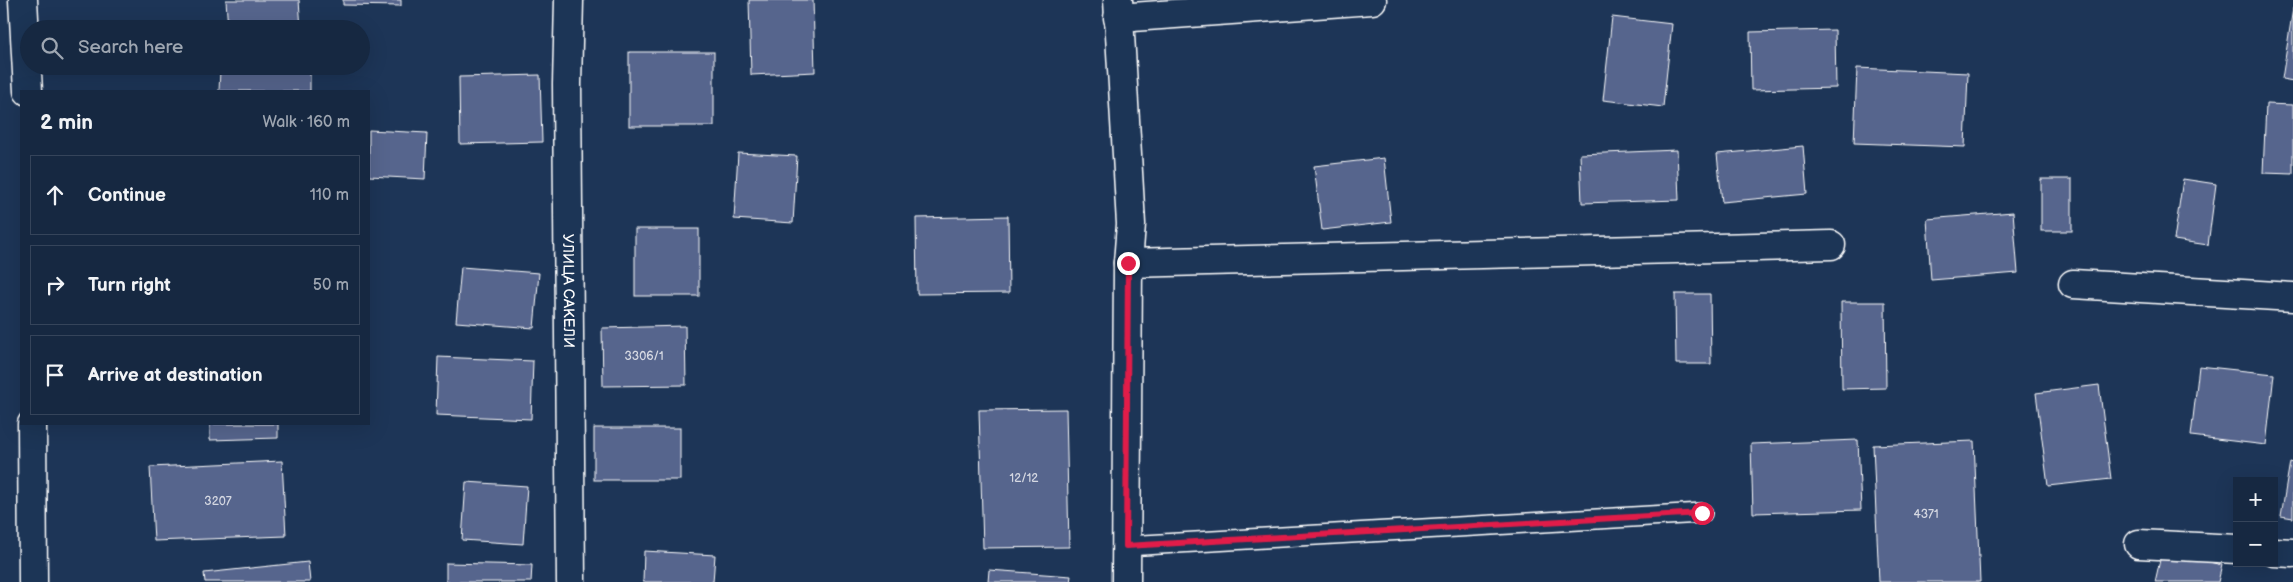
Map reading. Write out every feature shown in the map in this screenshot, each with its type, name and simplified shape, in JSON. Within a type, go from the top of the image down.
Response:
[{"type":"street","points":[[23,0],[24,20]]},
{"type":"street","name":"УЛИЦА САКЕЛИ","points":[[569,0],[567,84],[571,582]]},
{"type":"street","points":[[1126,582],[1128,263],[1131,224],[1118,9],[1372,0]]},
{"type":"street","points":[[27,75],[28,90]]},
{"type":"street","points":[[1128,263],[1831,245]]},
{"type":"street","points":[[2073,284],[2293,298]]},
{"type":"street","points":[[32,425],[32,582]]},
{"type":"street","points":[[2138,544],[2233,550]]},
{"type":"street","points":[[2278,552],[2293,553]]},
{"type":"lane","points":[[1126,546],[1702,513]]},
{"type":"building","points":[[226,0],[299,0],[300,20],[227,20]]},
{"type":"building","points":[[343,0],[401,0],[401,6],[343,5]]},
{"type":"building","points":[[749,0],[813,0],[815,72],[751,75]]},
{"type":"building","points":[[2293,8],[2293,81],[2282,79]]},
{"type":"building","points":[[1612,17],[1672,24],[1663,107],[1603,100]]},
{"type":"building","points":[[1835,30],[1836,88],[1751,90],[1750,32]]},
{"type":"building","points":[[629,52],[714,52],[714,126],[629,126]]},
{"type":"building","points":[[1857,68],[1968,73],[1965,147],[1854,143]]},
{"type":"building","points":[[220,75],[310,75],[310,90],[219,90]]},
{"type":"building","points":[[540,75],[542,142],[460,144],[459,77]]},
{"type":"building","points":[[2266,104],[2293,105],[2293,174],[2263,173]]},
{"type":"building","points":[[370,130],[427,133],[425,179],[370,176]]},
{"type":"building","points":[[1803,146],[1807,194],[1722,202],[1717,154]]},
{"type":"building","points":[[1677,150],[1679,200],[1582,203],[1580,154]]},
{"type":"building","points":[[738,153],[797,156],[793,223],[734,219]]},
{"type":"building","points":[[1384,158],[1391,222],[1322,230],[1314,166]]},
{"type":"building","points":[[2041,179],[2072,179],[2072,231],[2041,231]]},
{"type":"building","points":[[2183,179],[2216,184],[2208,245],[2174,240]]},
{"type":"building","points":[[2013,212],[2018,273],[1931,280],[1927,219]]},
{"type":"building","points":[[1008,216],[1009,293],[917,294],[916,218]]},
{"type":"building","points":[[635,229],[699,229],[699,296],[635,296]]},
{"type":"building","points":[[461,267],[539,273],[534,328],[456,322]]},
{"type":"building","points":[[1675,294],[1710,294],[1711,364],[1676,364]]},
{"type":"building","points":[[1841,302],[1885,302],[1886,388],[1842,389]]},
{"type":"building","points":[[685,326],[686,385],[603,386],[602,328]]},
{"type":"building","points":[[438,357],[533,361],[531,419],[436,415]]},
{"type":"building","points":[[2199,366],[2274,374],[2266,445],[2191,436]]},
{"type":"building","points":[[2099,385],[2111,479],[2048,486],[2036,393]]},
{"type":"building","points":[[1066,409],[1069,547],[983,548],[979,410]]},
{"type":"building","points":[[210,425],[278,425],[278,438],[210,440]]},
{"type":"building","points":[[594,428],[680,428],[680,480],[594,480]]},
{"type":"building","points":[[1858,440],[1861,510],[1753,513],[1751,444]]},
{"type":"building","points":[[1974,441],[1980,582],[1879,582],[1873,445]]},
{"type":"building","points":[[282,461],[286,536],[154,541],[150,467]]},
{"type":"building","points":[[2290,462],[2293,463],[2293,518],[2281,516]]},
{"type":"building","points":[[466,482],[527,486],[523,544],[462,540]]},
{"type":"building","points":[[644,551],[715,555],[713,582],[643,582]]},
{"type":"building","points":[[2162,551],[2222,565],[2218,582],[2155,582]]},
{"type":"building","points":[[308,562],[310,582],[205,582],[204,573]]},
{"type":"building","points":[[446,563],[532,565],[531,582],[446,582]]},
{"type":"building","points":[[989,570],[1071,576],[1070,582],[988,582]]},
{"type":"route","points":[[1128,263],[1126,546],[1702,513]]}]
